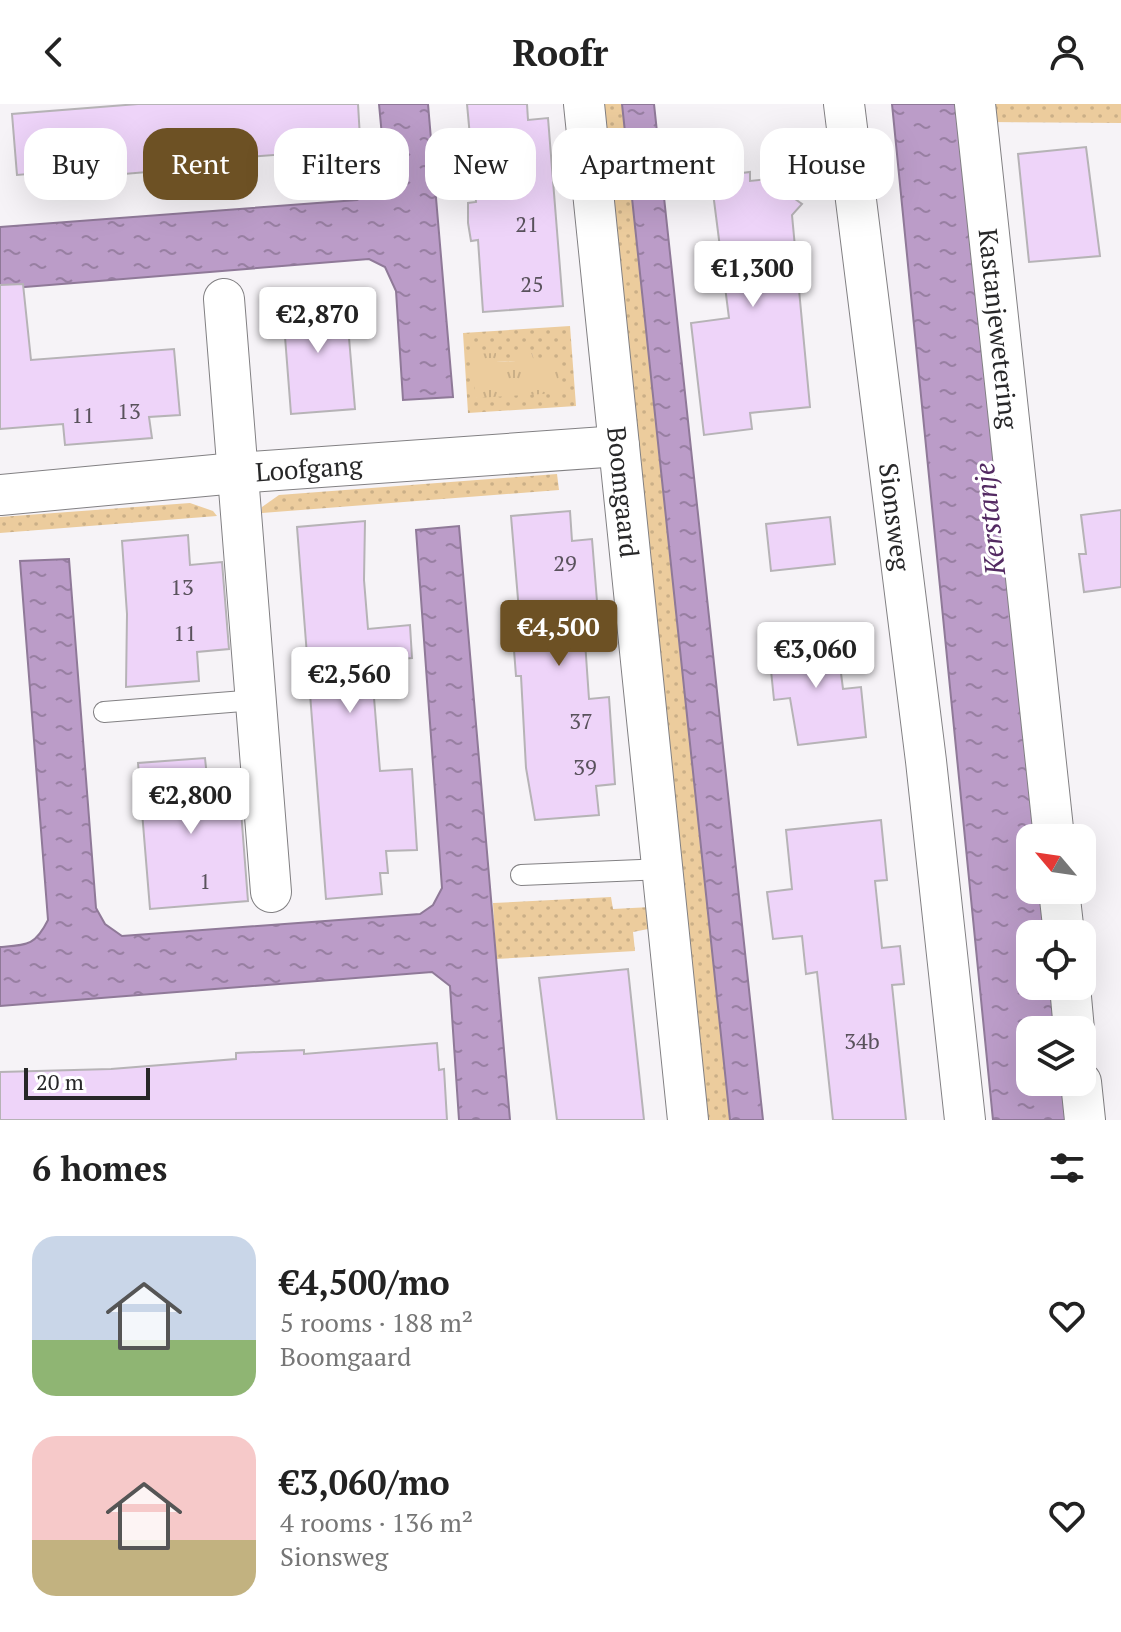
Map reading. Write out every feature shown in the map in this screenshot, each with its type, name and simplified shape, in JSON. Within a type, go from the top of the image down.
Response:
[{"type":"street","name":"Boomgaard","points":[[584,104],[688,1120]]},
{"type":"street","name":"Sionsweg","points":[[844,104],[924,745],[965,1120]]},
{"type":"street","name":"Kastanjewetering","points":[[975,104],[1052,824]]},
{"type":"street","points":[[224,299],[271,892]]},
{"type":"street","name":"Loofgang","points":[[0,495],[236,473],[619,446]]},
{"type":"street","points":[[1082,1096],[1085,1120]]},
{"type":"lane","points":[[104,712],[257,700]]},
{"type":"lane","points":[[521,875],[664,869]]},
{"type":"green space","points":[[598,104],[622,104],[625,128],[601,128]]},
{"type":"green space","points":[[984,104],[1121,104],[1121,123],[988,122]]},
{"type":"green space","points":[[608,200],[632,200],[730,1120],[707,1120]]},
{"type":"green space","points":[[570,326],[576,406],[468,413],[463,333]],"holes":[[[532,353],[533,360],[476,398],[496,362],[517,361]]]},
{"type":"green space","points":[[496,353],[496,362],[516,361],[517,354],[532,353],[534,360],[558,359],[559,393],[475,398],[473,354]]},
{"type":"green space","points":[[557,474],[559,490],[262,513],[262,507],[279,495]]},
{"type":"green space","points":[[190,503],[213,511],[217,516],[0,533],[0,517]]},
{"type":"green space","points":[[611,897],[613,909],[651,907],[653,928],[633,932],[635,951],[496,959],[493,903]]},
{"type":"water","points":[[379,104],[428,104],[430,128],[425,128],[425,200],[436,200],[453,397],[403,400],[396,291],[385,267],[369,259],[0,289],[0,227],[357,200],[409,200],[409,128],[381,128]]},
{"type":"water","points":[[622,104],[654,104],[657,128],[625,128]]},
{"type":"water","name":"Kerstanje","points":[[892,104],[962,104],[1038,824],[1016,824],[1016,904],[1048,904],[1049,920],[1016,920],[1016,1000],[1059,1000],[1060,1016],[1016,1016],[1016,1096],[1070,1096],[1073,1120],[993,1120]]},
{"type":"water","points":[[632,200],[664,200],[763,1120],[730,1120]]},
{"type":"water","points":[[459,526],[510,1120],[459,1120],[450,986],[432,972],[0,1006],[0,947],[29,942],[39,935],[48,920],[20,561],[69,559],[96,908],[105,924],[122,936],[420,914],[433,905],[442,888],[416,530]]},
{"type":"building","points":[[138,104],[358,104],[359,128],[274,128],[274,155],[258,156],[258,128],[143,128],[143,172],[127,174],[127,128],[24,128],[24,174],[17,175],[12,114]]},
{"type":"building","points":[[467,104],[527,104],[528,120],[548,118],[552,200],[555,200],[563,306],[483,312],[478,240],[471,241],[468,203],[476,200],[536,200],[536,128],[469,128]]},
{"type":"building","points":[[1086,147],[1100,256],[1029,262],[1018,154]]},
{"type":"building","points":[[750,172],[750,181],[760,180],[760,200],[796,200],[802,204],[792,215],[810,407],[750,413],[752,429],[704,435],[691,323],[729,318],[714,200],[744,200],[744,173]]},
{"type":"building","points":[[23,284],[31,360],[174,349],[180,415],[149,417],[152,438],[65,445],[63,424],[0,429],[0,285]]},
{"type":"building","points":[[338,294],[339,314],[347,314],[355,409],[291,414],[282,298]]},
{"type":"building","points":[[1121,510],[1121,587],[1084,592],[1079,554],[1086,554],[1081,515]]},
{"type":"building","points":[[570,511],[572,541],[592,539],[599,626],[584,627],[589,699],[609,697],[615,784],[596,786],[599,815],[535,820],[526,768],[521,676],[516,676],[512,624],[520,623],[511,516]]},
{"type":"building","points":[[830,517],[835,564],[771,571],[766,524]]},
{"type":"building","points":[[365,521],[364,580],[368,629],[410,625],[412,658],[371,661],[380,771],[412,769],[417,850],[386,851],[388,873],[380,873],[382,894],[326,899],[297,527]]},
{"type":"building","points":[[188,535],[190,565],[222,562],[229,649],[197,652],[199,681],[126,687],[127,614],[122,541]]},
{"type":"building","points":[[836,634],[843,689],[861,687],[866,737],[798,745],[790,698],[774,700],[768,641]]},
{"type":"building","points":[[205,758],[208,787],[239,785],[248,901],[150,909],[138,763]]},
{"type":"building","points":[[881,820],[887,880],[875,881],[882,948],[900,946],[904,984],[892,985],[906,1120],[833,1120],[817,972],[806,974],[802,936],[773,939],[767,892],[792,889],[786,830]]},
{"type":"building","points":[[628,969],[644,1120],[557,1120],[539,978]]},
{"type":"building","points":[[437,1043],[439,1070],[444,1069],[447,1120],[0,1120],[0,1072],[111,1069],[236,1059],[236,1053],[304,1050],[304,1054]]}]
